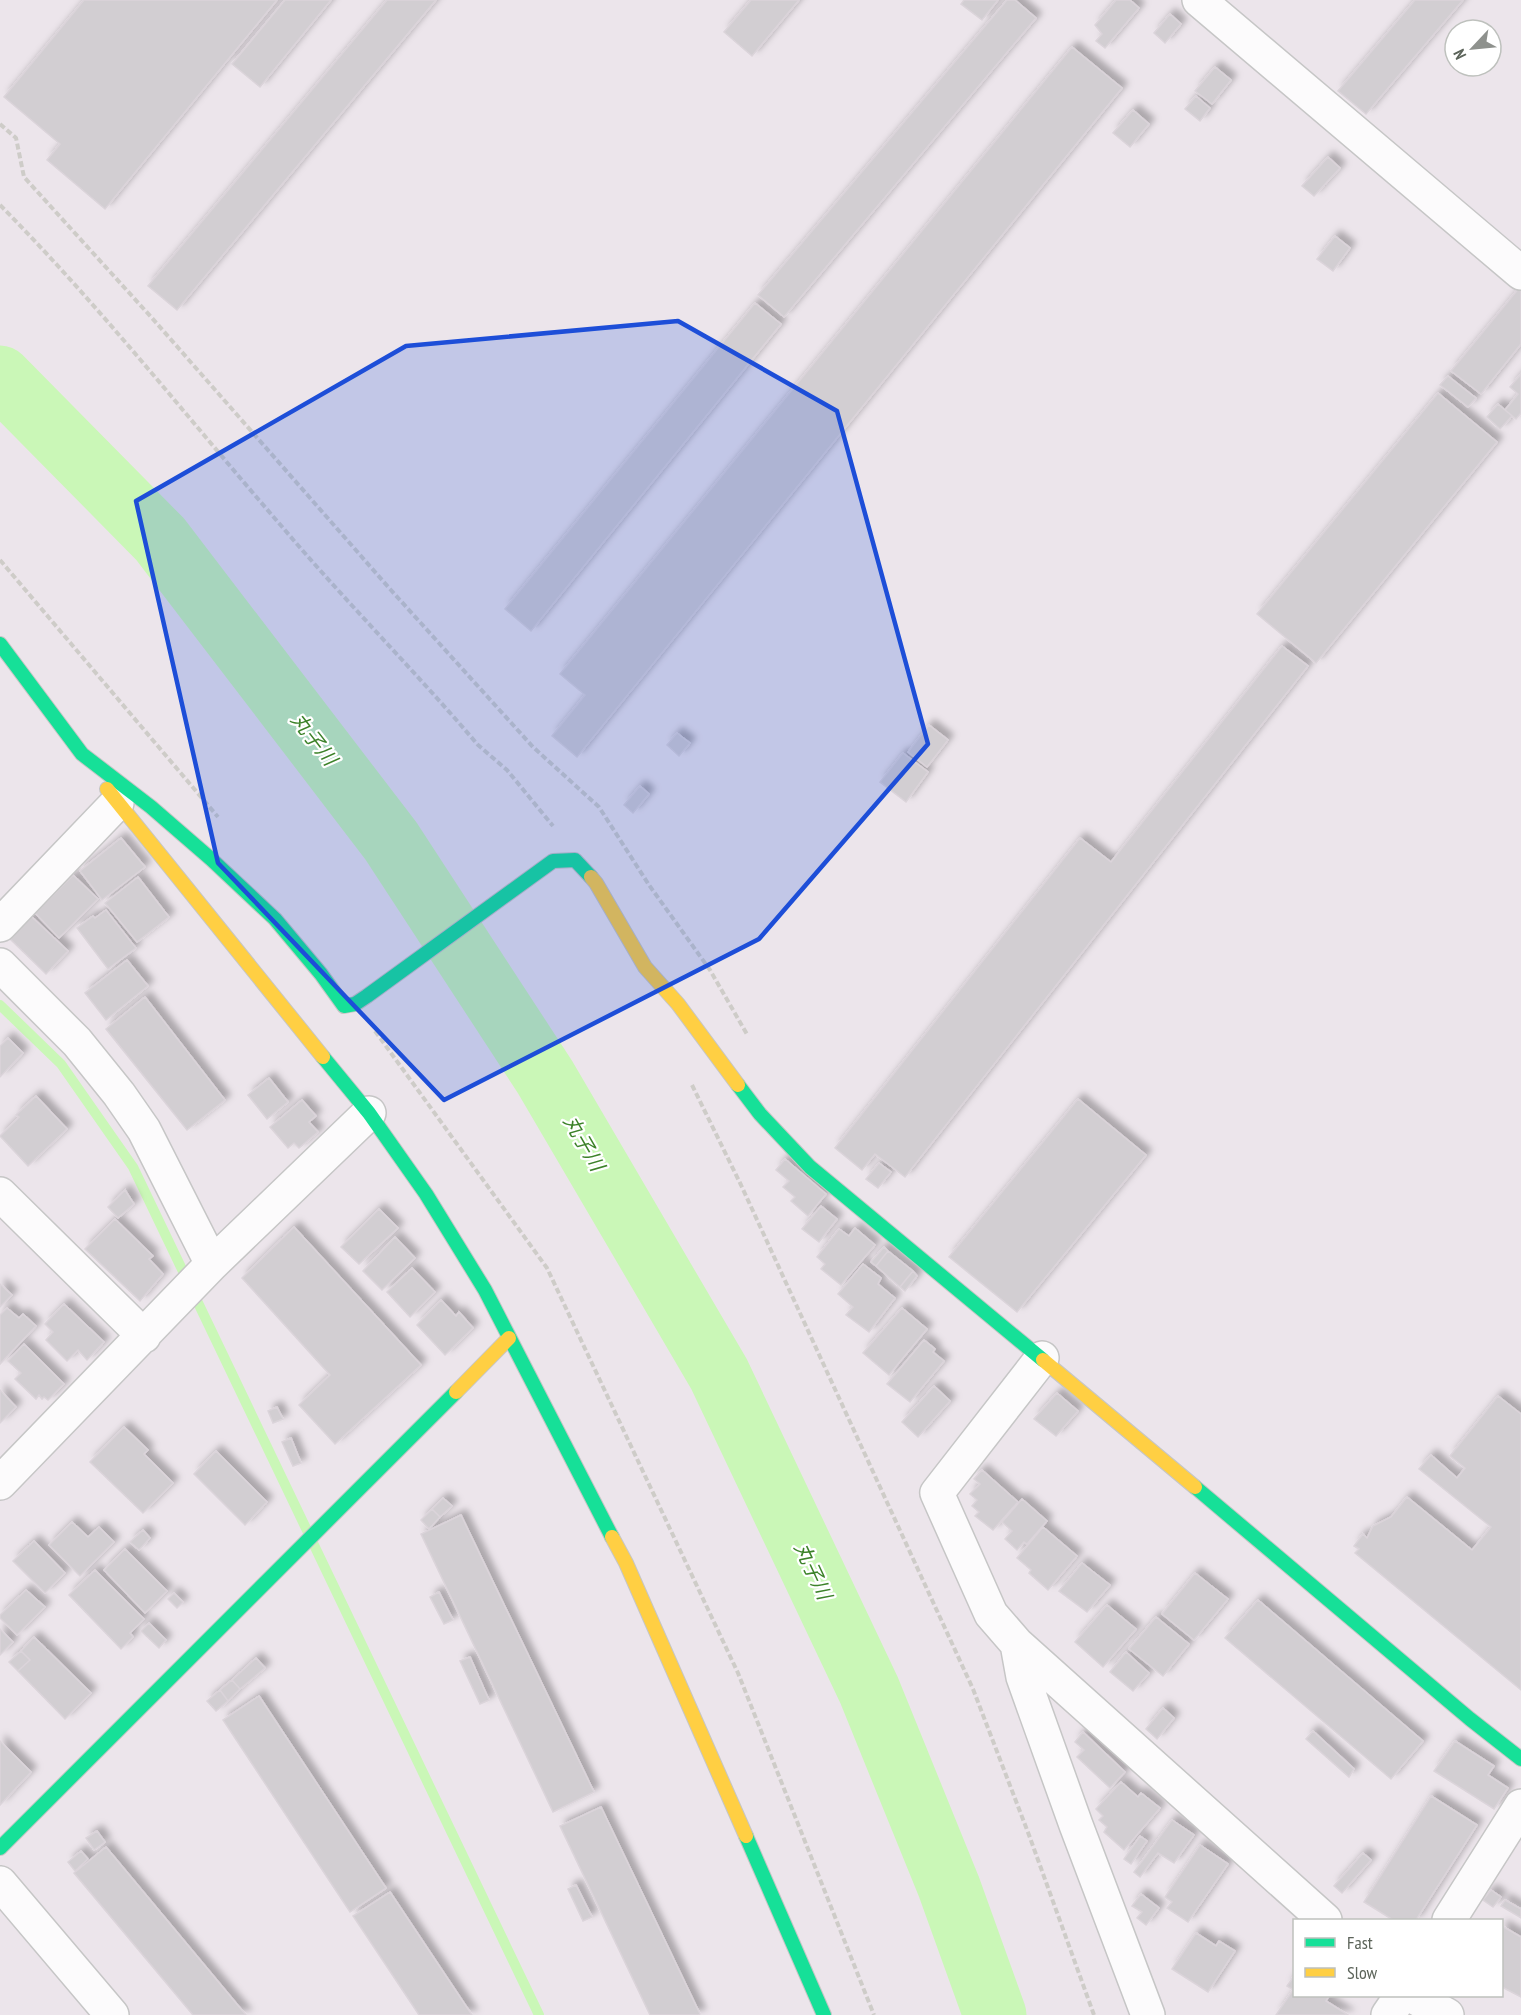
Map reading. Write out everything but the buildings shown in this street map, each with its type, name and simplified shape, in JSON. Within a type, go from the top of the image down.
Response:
[{"type":"street","points":[[1199,0],[1521,273]]},
{"type":"street","points":[[0,644],[117,803],[369,1113],[444,1223],[485,1290],[626,1563],[824,2015]]},
{"type":"street","points":[[82,754],[168,822],[274,919],[321,974],[344,1006],[355,1004],[367,996],[554,861],[575,860],[596,883],[645,967],[678,1004],[760,1114],[803,1159],[1470,1719],[1521,1759]]},
{"type":"street","points":[[0,925],[117,803]]},
{"type":"street","points":[[0,965],[77,1041],[119,1094],[144,1130],[212,1264]]},
{"type":"street","points":[[0,1483],[212,1264],[369,1113]]},
{"type":"street","points":[[0,1194],[144,1336]]},
{"type":"street","points":[[0,1848],[508,1338]]},
{"type":"street","points":[[1042,1358],[937,1493],[992,1614],[1017,1644],[1324,1919]]},
{"type":"street","points":[[1017,1644],[1023,1677],[1148,2015]]},
{"type":"street","points":[[1450,1919],[1521,1806]]},
{"type":"street","points":[[0,1883],[112,2015]]},
{"type":"street","points":[[1388,2015],[1400,1997]]},
{"type":"street","points":[[1416,1997],[1448,2015]]},
{"type":"path","points":[[0,124],[16,138],[24,177],[533,747],[599,807],[649,885],[710,970],[750,1039]]},
{"type":"path","points":[[0,205],[32,237],[124,342],[286,532],[478,745],[507,770],[560,834],[575,860]]},
{"type":"path","points":[[687,1075],[741,1185],[973,1689],[1094,2015]]},
{"type":"highlighted area","points":[[678,321],[837,411],[928,744],[759,939],[444,1100],[218,863],[136,501],[406,346]]},
{"type":"waterway","name":"丸子川","points":[[0,377],[160,539],[391,841],[545,1077],[719,1374],[869,1690],[949,1887],[995,2015]]},
{"type":"waterway","points":[[0,1005],[61,1064],[133,1167],[539,2015]]},
{"type":"traffic: fast","points":[[0,644],[82,754],[151,807],[275,919],[321,974],[344,1006],[355,1004],[367,996],[553,861],[575,860],[591,877]]},
{"type":"traffic: fast","points":[[323,1057],[369,1113],[426,1194],[485,1290],[612,1537]]},
{"type":"traffic: fast","points":[[738,1085],[760,1114],[810,1167],[1043,1360]]},
{"type":"traffic: fast","points":[[0,1848],[456,1392]]},
{"type":"traffic: fast","points":[[1195,1487],[1470,1719],[1521,1759]]},
{"type":"traffic: fast","points":[[746,1836],[824,2015]]},
{"type":"traffic: slow","points":[[107,789],[323,1057]]},
{"type":"traffic: slow","points":[[591,877],[645,967],[678,1004],[738,1085]]},
{"type":"traffic: slow","points":[[456,1392],[509,1338]]},
{"type":"traffic: slow","points":[[1043,1360],[1195,1487]]},
{"type":"traffic: slow","points":[[612,1537],[626,1563],[746,1836]]}]
